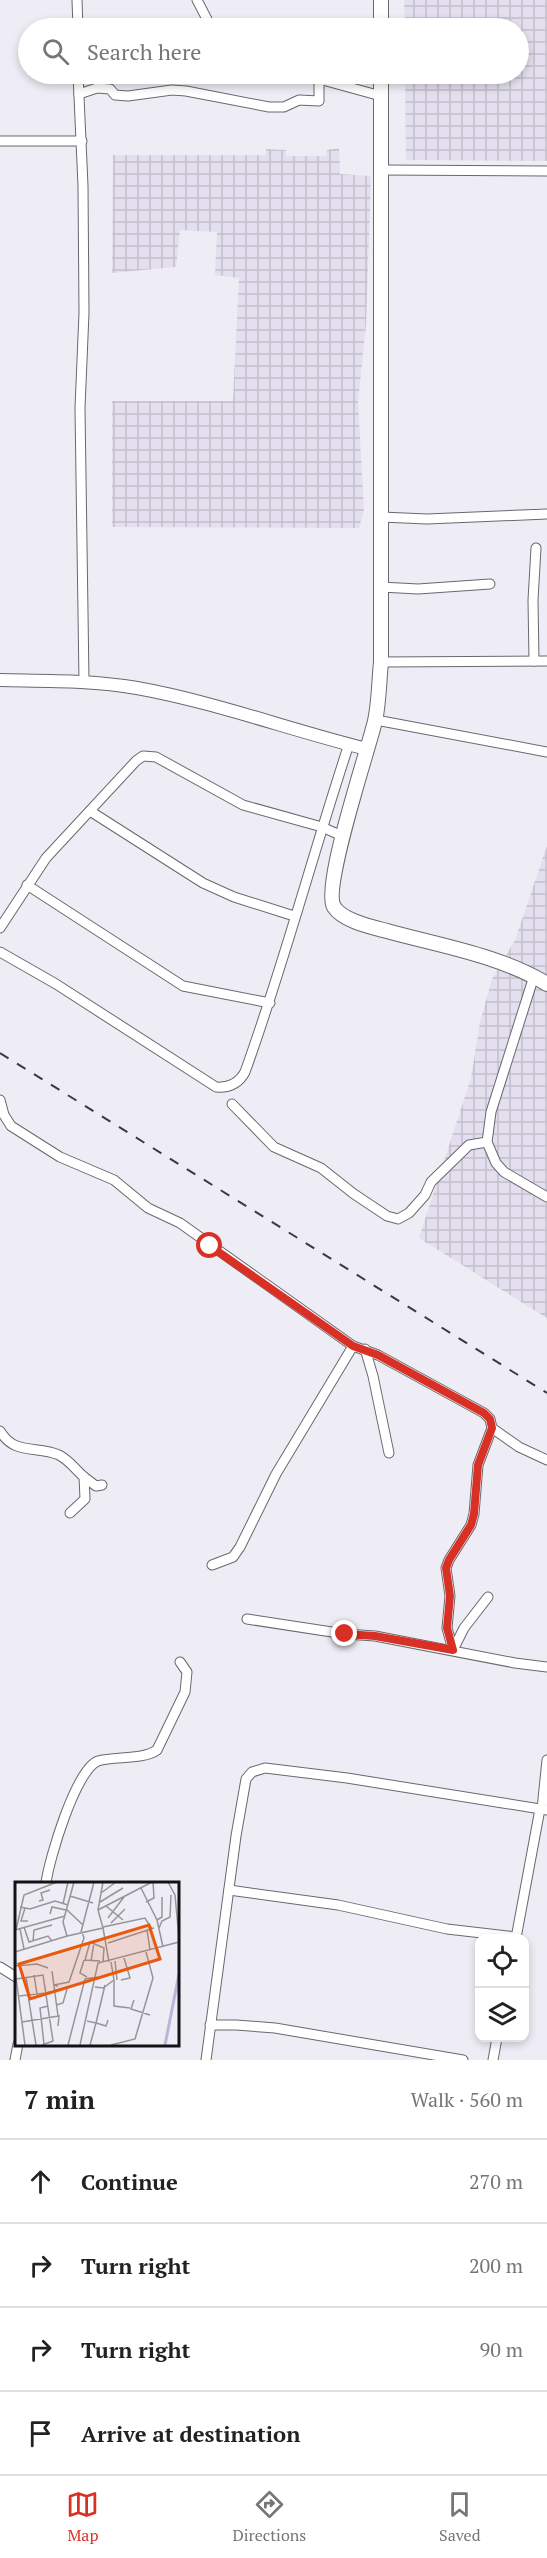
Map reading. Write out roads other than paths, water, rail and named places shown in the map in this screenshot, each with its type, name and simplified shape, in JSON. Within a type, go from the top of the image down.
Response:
[{"type":"main road","points":[[381,0],[381,18]]},
{"type":"main road","points":[[381,84],[381,662],[376,720],[342,836],[332,895],[334,906],[343,916],[384,930],[491,959],[534,976],[547,984]]},
{"type":"street","points":[[77,0],[78,18]]},
{"type":"street","points":[[197,0],[207,18]]},
{"type":"street","points":[[78,84],[82,141],[84,313],[80,408],[84,681]]},
{"type":"street","points":[[79,94],[97,88],[110,90],[115,95],[128,96],[172,90],[269,107],[284,107],[299,100],[319,101],[316,84]]},
{"type":"street","points":[[341,84],[381,96]]},
{"type":"street","points":[[0,141],[82,141]]},
{"type":"street","points":[[381,170],[547,171]]},
{"type":"street","points":[[381,517],[427,519],[547,514]]},
{"type":"street","points":[[534,661],[532,600],[536,548]]},
{"type":"street","points":[[381,587],[418,589],[490,584]]},
{"type":"street","points":[[381,662],[547,661]]},
{"type":"street","points":[[0,680],[84,681],[135,688],[186,699],[367,749]]},
{"type":"street","points":[[376,720],[547,752]]},
{"type":"street","points":[[0,952],[101,1012],[216,1087],[224,1088],[241,1079],[270,1003],[294,916],[349,744]]},
{"type":"street","points":[[0,928],[46,858],[143,756],[156,757],[243,805],[322,827],[342,836]]},
{"type":"street","points":[[90,811],[203,883],[234,897],[294,916]]},
{"type":"street","points":[[27,885],[183,986],[270,1003]]},
{"type":"street","points":[[534,976],[491,1112],[487,1142],[496,1163],[504,1172],[547,1197]]},
{"type":"street","points":[[0,1100],[4,1115],[11,1126],[60,1157],[114,1180],[148,1208],[180,1223],[353,1346],[365,1349],[484,1413],[490,1419],[492,1428],[478,1465],[471,1525],[446,1568],[450,1596],[447,1628],[453,1650]]},
{"type":"street","points":[[232,1104],[274,1148],[321,1168],[387,1216],[398,1219],[409,1213],[425,1195],[431,1182],[469,1145],[487,1142]]},
{"type":"street","points":[[212,1565],[233,1557],[240,1548],[276,1474],[353,1346]]},
{"type":"street","points":[[365,1349],[389,1454]]},
{"type":"street","points":[[492,1428],[519,1448],[547,1460]]},
{"type":"street","points":[[0,1431],[5,1439],[25,1450],[45,1451],[66,1459],[84,1477],[96,1485],[102,1485]]},
{"type":"street","points":[[70,1513],[85,1499],[84,1477]]},
{"type":"street","points":[[453,1650],[464,1628],[488,1597]]},
{"type":"street","points":[[246,1619],[345,1634],[375,1636],[515,1663],[547,1666]]},
{"type":"street","points":[[46,1882],[68,1809],[84,1772],[96,1762],[150,1755],[156,1750],[185,1692],[187,1672],[180,1662]]},
{"type":"street","points":[[517,1934],[543,1809],[547,1760]]},
{"type":"street","points":[[206,2060],[246,1779],[258,1769],[347,1778],[543,1809]]},
{"type":"street","points":[[229,1890],[339,1905],[447,1929],[485,1934]]},
{"type":"street","points":[[0,1967],[15,1976]]},
{"type":"street","points":[[210,2025],[275,2028],[463,2060]]},
{"type":"street","points":[[493,2060],[496,2042]]},
{"type":"street","points":[[15,2060],[18,2045]]},
{"type":"railway","points":[[0,1053],[547,1393]]}]
